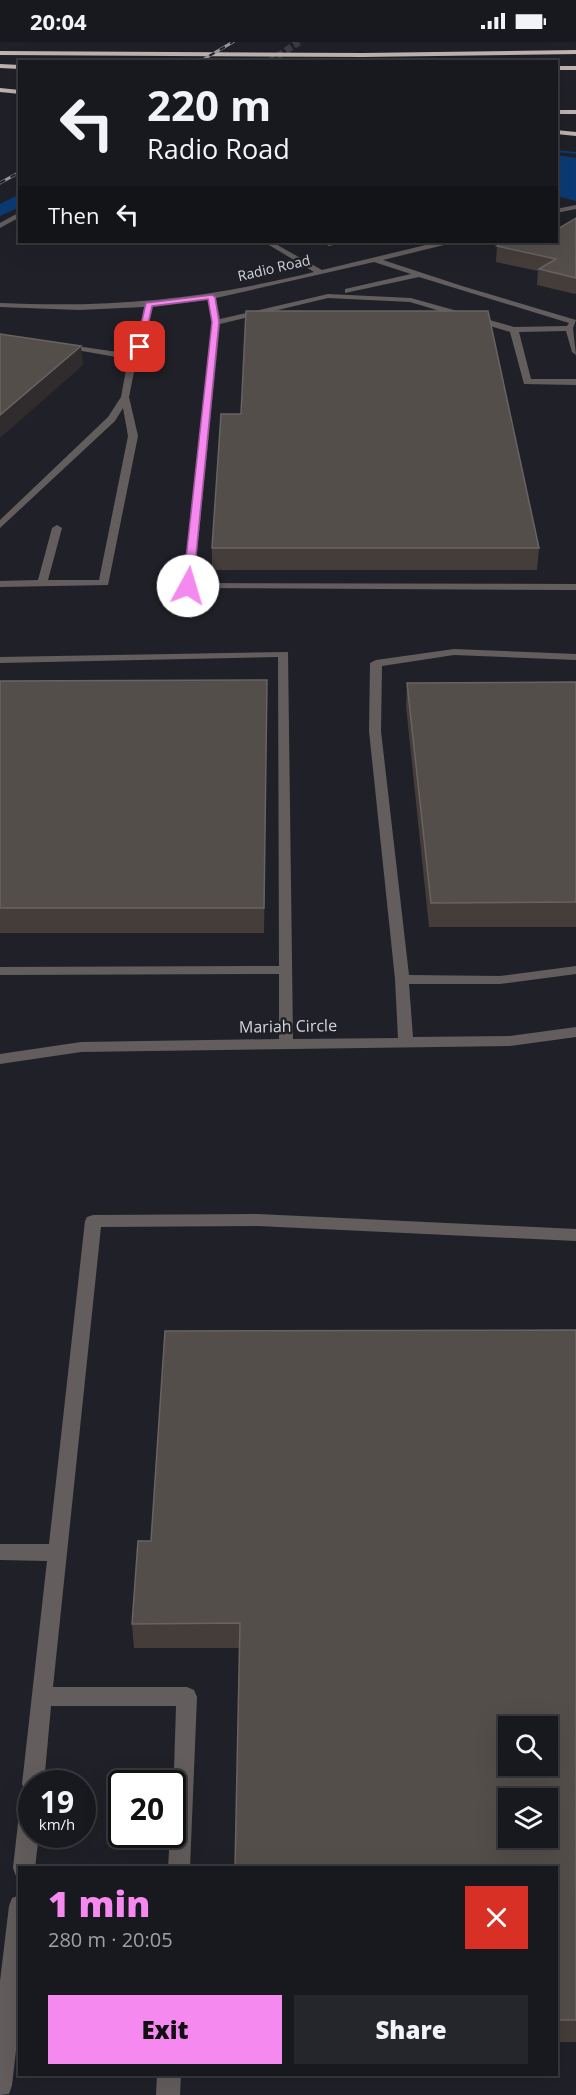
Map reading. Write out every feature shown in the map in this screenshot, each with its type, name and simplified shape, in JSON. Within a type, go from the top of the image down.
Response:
[{"type":"highway","points":[[0,47],[46,44]]},
{"type":"highway","points":[[235,60],[300,57],[426,45]]},
{"type":"highway","points":[[0,47],[576,52]]},
{"type":"highway","points":[[0,53],[576,48]]},
{"type":"highway","points":[[0,60],[233,56],[366,50]]},
{"type":"highway","points":[[0,60],[18,62]]},
{"type":"highway","points":[[0,66],[18,66]]},
{"type":"highway","points":[[558,66],[576,66]]},
{"type":"highway","points":[[0,72],[18,72]]},
{"type":"highway","points":[[0,90],[18,91]]},
{"type":"highway","points":[[558,112],[576,112]]},
{"type":"highway","points":[[558,132],[576,134]]},
{"type":"street","points":[[558,212],[576,207]]},
{"type":"street","points":[[0,226],[18,215]]},
{"type":"street","points":[[269,243],[319,272]]},
{"type":"street","name":"Radio Road","points":[[0,305],[85,309],[212,297],[441,243]]},
{"type":"street","points":[[374,259],[573,324]]},
{"type":"street","points":[[216,322],[421,274]]},
{"type":"street","points":[[379,284],[411,300],[514,330],[573,324]]},
{"type":"street","points":[[328,296],[411,300]]},
{"type":"street","points":[[212,297],[216,322],[188,586],[576,587]]},
{"type":"street","points":[[0,525],[112,419],[125,397],[133,357],[140,347],[149,304]]},
{"type":"street","points":[[573,324],[576,352]]},
{"type":"street","points":[[514,330],[527,382],[576,382]]},
{"type":"street","points":[[55,346],[133,357]]},
{"type":"street","points":[[0,584],[104,583],[133,436],[125,397]]},
{"type":"street","points":[[42,584],[57,528]]},
{"type":"street","points":[[406,1042],[402,979],[375,731],[376,663],[454,652],[576,657]]},
{"type":"street","points":[[0,660],[284,654],[286,1044]]},
{"type":"street","points":[[402,979],[500,980],[576,969]]},
{"type":"street","points":[[0,971],[286,970]]},
{"type":"street","name":"Mariah Circle","points":[[0,1059],[81,1047],[510,1041],[576,1032]]},
{"type":"street","points":[[34,1770],[93,1221],[258,1220],[576,1235]]},
{"type":"street","points":[[0,1552],[58,1553]]},
{"type":"street","points":[[42,1696],[187,1697],[179,1866]]},
{"type":"street","points":[[24,1866],[26,1848]]},
{"type":"street","points":[[0,2085],[18,1924]]},
{"type":"street","points":[[168,2095],[169,2076]]},
{"type":"water","points":[[558,155],[576,158],[576,201],[558,196]]},
{"type":"building","points":[[576,218],[576,278],[539,269],[556,259],[497,246],[504,243],[558,243],[558,229]]},
{"type":"building","points":[[246,311],[488,311],[539,548],[212,548],[221,414],[241,414]]},
{"type":"building","points":[[0,334],[81,346],[0,415]]},
{"type":"building","points":[[267,680],[264,908],[0,908],[0,681]]},
{"type":"building","points":[[576,682],[576,902],[431,903],[407,683]]},
{"type":"building","points":[[576,1330],[576,2020],[558,2020],[558,1866],[235,1866],[240,1623],[132,1624],[138,1541],[151,1541],[165,1331]]},
{"type":"waterway","points":[[558,151],[576,153]]},
{"type":"waterway","points":[[0,211],[18,200]]},
{"type":"tunnel","points":[[272,60],[299,42]]},
{"type":"railway","points":[[202,60],[233,42]]},
{"type":"railway","points":[[0,183],[18,173]]},
{"type":"route","points":[[140,347],[149,304],[212,297],[216,322],[188,586]]}]
